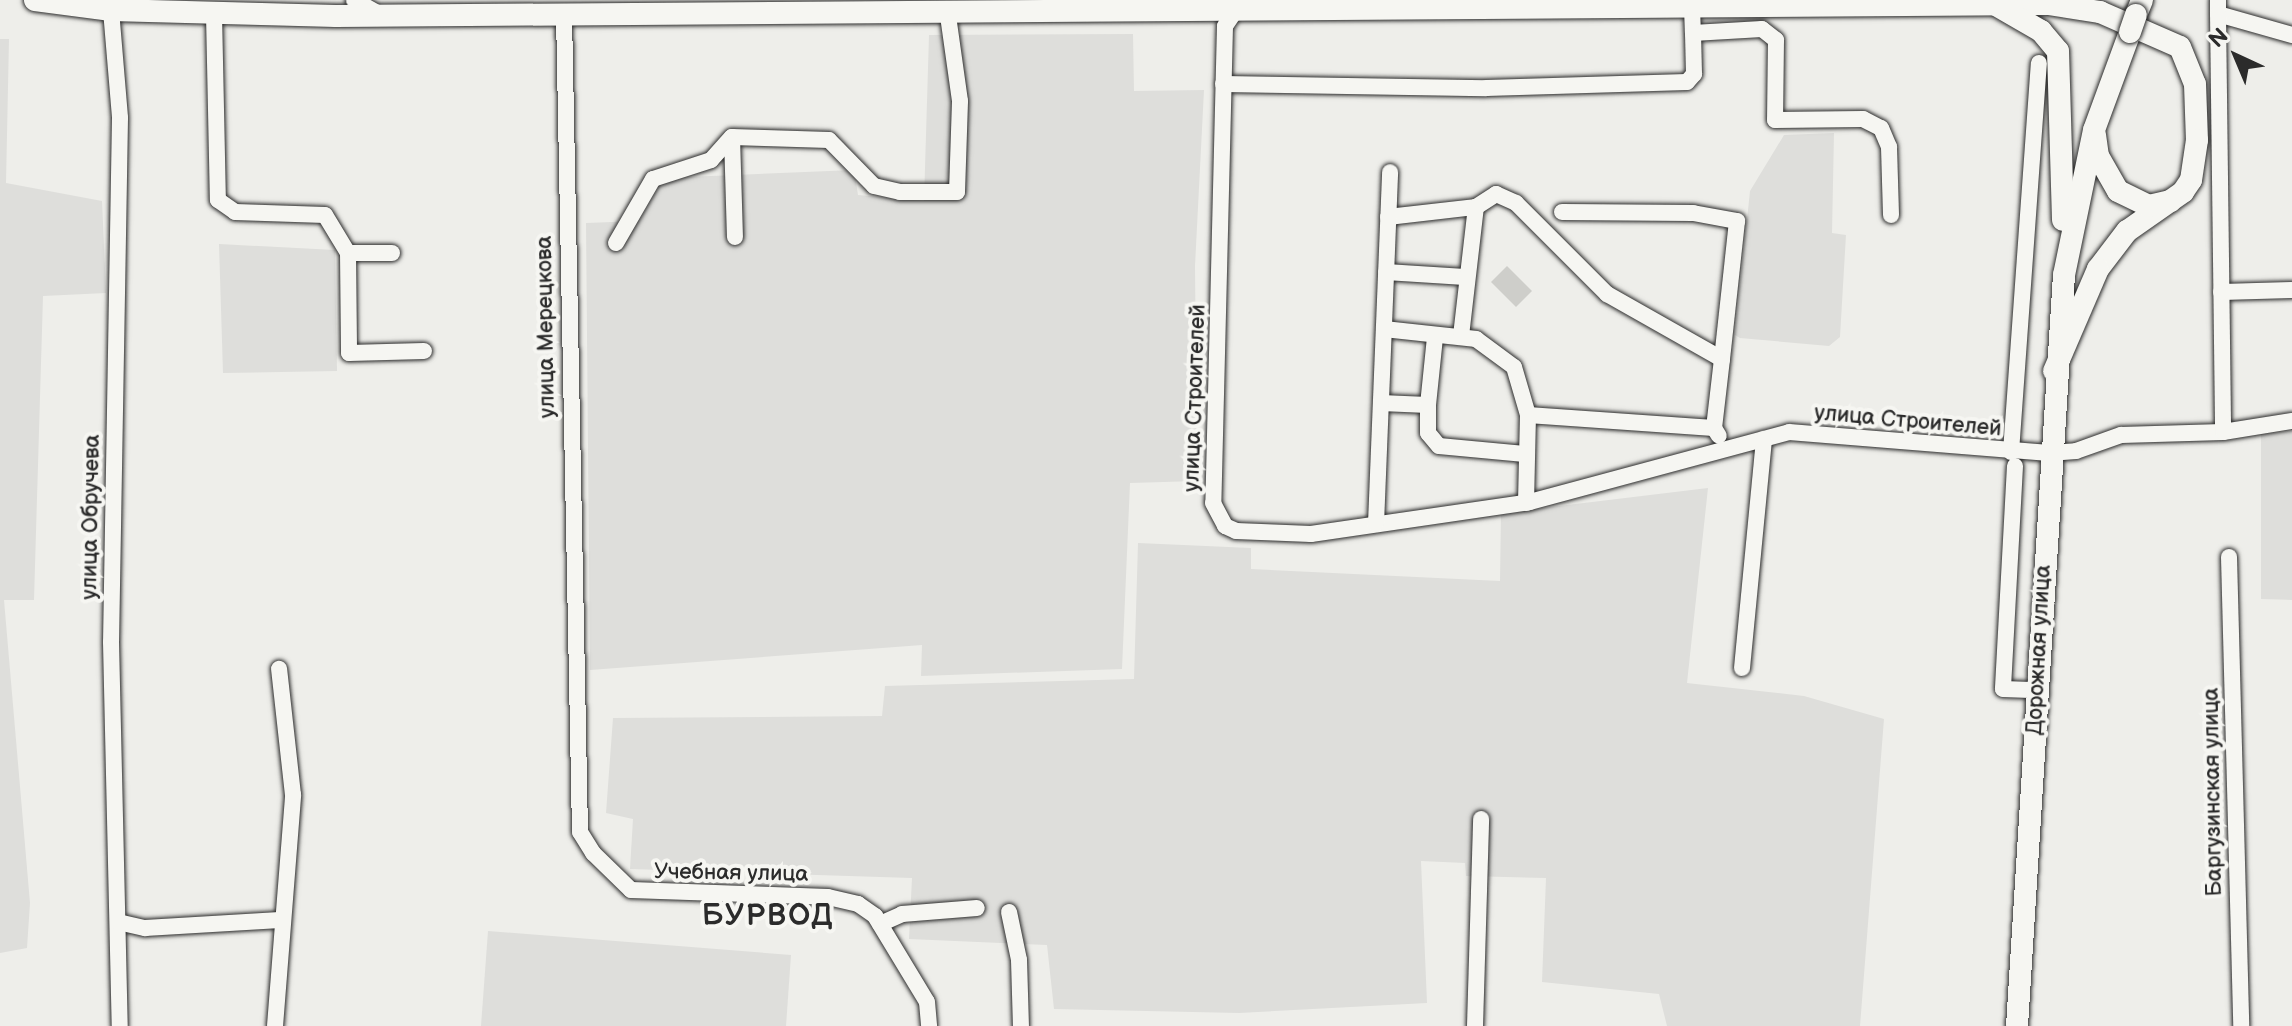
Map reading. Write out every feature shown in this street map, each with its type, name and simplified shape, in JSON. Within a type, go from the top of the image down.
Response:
[{"type":"main road","points":[[35,0],[111,10],[221,10],[383,16],[947,9],[1002,4],[1692,7],[2001,2],[2048,4],[2100,12],[2180,47],[2195,84],[2197,140],[2191,180],[2172,201],[2127,231],[2098,269],[2054,371]]},
{"type":"main road","points":[[2001,2],[2041,31],[2058,51],[2063,220]]},
{"type":"main road","name":"Дорожная улица","points":[[2064,275],[2063,220],[2079,144],[2130,14]]},
{"type":"main road","name":"Дорожная улица","points":[[2017,1026],[2054,371],[2064,275],[2094,130],[2130,14]]},
{"type":"main road","points":[[2094,130],[2098,156],[2118,191],[2149,206],[2172,201]]},
{"type":"street","points":[[354,0],[383,16]]},
{"type":"street","name":"улица Строителей","points":[[1240,5],[1225,26],[1223,84],[1217,516],[1225,526],[1255,535],[1311,534],[1526,503],[1789,432],[2013,459],[2076,451],[2121,435],[2223,432],[2292,421]]},
{"type":"street","points":[[1223,84],[1486,88],[1687,82],[1694,74],[1692,7]]},
{"type":"street","points":[[2223,432],[2218,7],[2292,35]]},
{"type":"street","points":[[616,243],[653,179],[711,160],[732,137],[829,140],[874,186],[900,192],[957,192],[960,101],[947,9]]},
{"type":"street","name":"улица Обручева","points":[[111,10],[120,118],[111,642],[120,1026]]},
{"type":"street","points":[[221,10],[218,200],[235,212],[325,215],[348,253],[349,353],[424,351]]},
{"type":"street","name":"улица Мерецкова","points":[[564,14],[572,639]]},
{"type":"street","points":[[1693,33],[1762,29],[1776,40],[1775,120],[1863,119],[1881,128],[1889,147],[1891,215]]},
{"type":"street","points":[[2038,690],[2003,689],[2013,459],[2039,63]]},
{"type":"street","points":[[732,137],[735,237]]},
{"type":"street","points":[[1376,524],[1390,172]]},
{"type":"street","points":[[1388,217],[1476,207],[1496,194],[1516,203],[1607,294],[1722,359]]},
{"type":"street","points":[[1461,336],[1465,277],[1476,207]]},
{"type":"street","points":[[1562,212],[1693,213],[1737,221],[1714,428],[1728,450]]},
{"type":"street","points":[[348,253],[392,253]]},
{"type":"street","points":[[1386,272],[1465,277]]},
{"type":"street","points":[[2221,292],[2292,290]]},
{"type":"street","points":[[1384,329],[1435,337],[1476,339],[1514,367],[1528,415],[1526,503]]},
{"type":"street","points":[[1435,337],[1428,433],[1439,446],[1525,454]]},
{"type":"street","points":[[1381,403],[1428,405]]},
{"type":"street","points":[[1528,415],[1714,428]]},
{"type":"street","points":[[1742,668],[1764,439]]},
{"type":"street","name":"Баргузинская улица","points":[[2229,557],[2241,1026]]},
{"type":"street","name":"Учебная улица","points":[[572,639],[580,832],[615,876],[631,890],[647,894],[828,897],[858,904],[880,924],[930,1009],[929,1026]]},
{"type":"street","points":[[275,1026],[280,920],[293,795],[279,669]]},
{"type":"street","points":[[1475,1026],[1481,819]]},
{"type":"street","points":[[880,924],[902,914],[977,908]]},
{"type":"street","points":[[1009,912],[1019,960],[1021,1026]]},
{"type":"street","points":[[118,922],[145,928],[280,920]]},
{"type":"shaded area","points":[[1133,34],[1134,91],[1204,90],[1195,266],[1197,481],[1130,483],[1122,669],[921,676],[922,645],[590,670],[586,223],[639,221],[664,178],[854,170],[858,195],[924,201],[929,35]]},
{"type":"shaded area","points":[[0,39],[9,39],[6,183],[102,201],[106,293],[43,296],[34,600],[4,600],[30,903],[27,948],[0,953]]},
{"type":"shaded area","points":[[1834,133],[1832,233],[1846,235],[1840,337],[1829,346],[1740,338],[1735,335],[1750,191],[1784,135]]},
{"type":"shaded area","points":[[219,244],[335,250],[337,371],[223,373]]},
{"type":"shaded area","points":[[1507,266],[1532,291],[1516,307],[1491,282]]},
{"type":"shaded area","points":[[2292,431],[2292,600],[2261,599],[2261,434]]},
{"type":"shaded area","points":[[1708,488],[1687,683],[1804,696],[1884,719],[1860,1026],[1667,1026],[1659,994],[1542,982],[1546,878],[1466,876],[1465,863],[1421,861],[1427,1003],[1239,1013],[1054,1009],[1047,945],[909,939],[912,878],[630,869],[633,819],[606,813],[613,718],[882,716],[885,686],[1134,679],[1138,543],[1251,548],[1251,569],[1500,581],[1501,513]]},
{"type":"shaded area","points":[[488,931],[791,955],[786,1026],[481,1026]]},
{"type":"district","name":"БУРВОД","points":[[768,916]]}]
